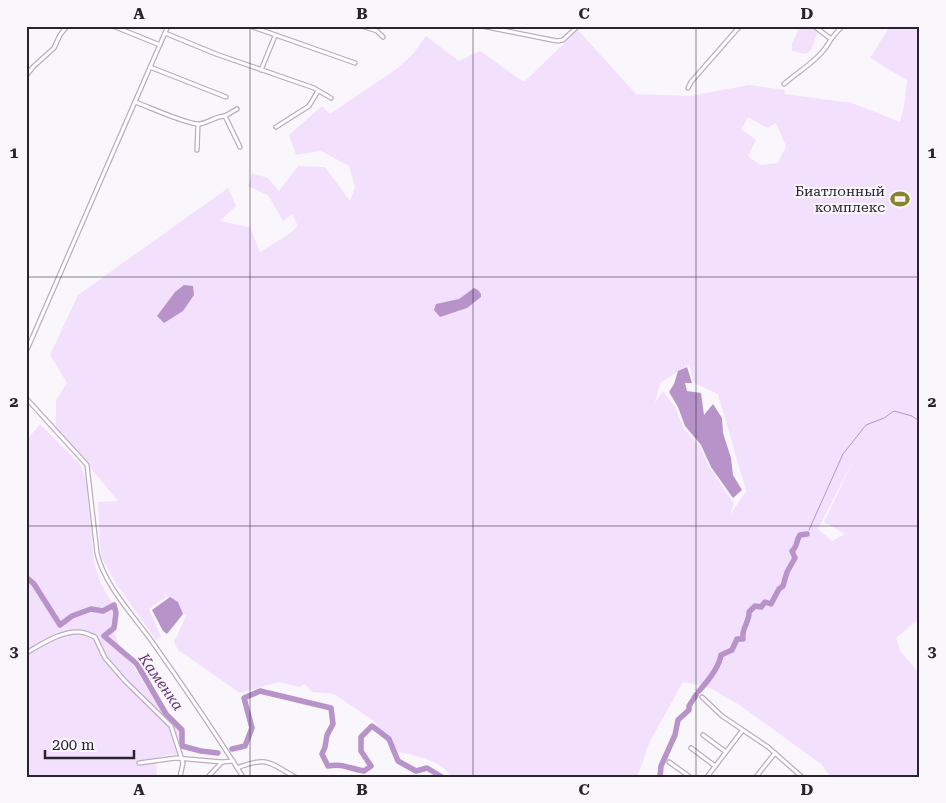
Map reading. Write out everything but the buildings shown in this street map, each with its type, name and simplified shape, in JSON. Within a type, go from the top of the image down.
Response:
[{"type":"street","points":[[26,76],[54,48],[60,34],[67,26]]},
{"type":"street","points":[[113,26],[160,45]]},
{"type":"street","points":[[26,352],[168,26]]},
{"type":"street","points":[[250,26],[354,64]]},
{"type":"street","points":[[362,26],[377,32],[383,37]]},
{"type":"street","points":[[482,26],[557,41],[563,40],[578,26]]},
{"type":"street","points":[[688,88],[691,82],[740,26]]},
{"type":"street","points":[[814,26],[830,39]]},
{"type":"street","points":[[784,84],[822,53],[830,39],[842,26]]},
{"type":"street","points":[[165,33],[318,91],[331,98]]},
{"type":"street","points":[[261,70],[275,36]]},
{"type":"street","points":[[150,67],[226,97]]},
{"type":"street","points":[[276,127],[309,106],[318,91]]},
{"type":"street","points":[[135,102],[198,124],[225,116],[238,109]]},
{"type":"street","points":[[225,116],[240,147]]},
{"type":"street","points":[[197,150],[198,124]]},
{"type":"street","points":[[26,398],[87,466],[100,567],[108,582],[154,644],[243,777]]},
{"type":"street","points":[[26,653],[69,632],[81,632],[95,637],[105,658],[171,726],[183,763],[180,777]]},
{"type":"street","points":[[702,697],[722,716],[768,747],[802,777]]},
{"type":"street","points":[[707,777],[742,730]]},
{"type":"street","points":[[703,735],[726,752]]},
{"type":"street","points":[[691,748],[715,766]]},
{"type":"street","points":[[756,777],[775,753]]},
{"type":"street","points":[[140,763],[176,758],[222,762],[233,761]]},
{"type":"street","points":[[237,768],[256,761],[266,761],[295,777]]},
{"type":"street","points":[[208,777],[222,762]]},
{"type":"street","points":[[669,762],[690,777]]},
{"type":"shaded area","points":[[800,26],[816,26],[818,32],[811,50],[806,54],[792,51],[792,43]]},
{"type":"shaded area","points":[[890,26],[920,26],[920,618],[896,638],[900,651],[920,674],[920,777],[831,777],[821,764],[738,704],[708,687],[683,682],[650,741],[637,777],[451,777],[447,771],[435,763],[398,752],[374,721],[334,694],[312,692],[305,684],[300,687],[278,682],[240,693],[178,650],[174,642],[186,616],[164,593],[166,597],[149,609],[161,637],[156,640],[117,585],[101,557],[98,502],[118,501],[56,427],[56,400],[67,383],[50,355],[78,295],[228,188],[236,206],[220,221],[250,227],[260,252],[289,234],[298,226],[292,214],[283,221],[268,195],[248,186],[252,173],[268,178],[279,191],[298,166],[325,167],[350,201],[355,187],[349,166],[321,151],[296,155],[289,135],[322,106],[330,114],[398,68],[413,54],[426,36],[459,61],[480,51],[524,82],[578,30],[636,94],[689,96],[749,85],[785,90],[784,94],[852,103],[900,122],[907,80],[870,58]],"holes":[[[748,117],[767,128],[776,123],[786,146],[778,163],[760,165],[748,156],[756,140],[741,129]],[[689,364],[694,383],[718,394],[746,491],[730,515],[734,504],[708,465],[700,446],[684,429],[674,405],[663,391],[655,403],[660,383]],[[854,459],[824,522],[845,534],[832,541],[818,529]]]},
{"type":"shaded area","points":[[184,285],[193,286],[194,295],[183,311],[164,323],[157,316],[175,292]]},
{"type":"shaded area","points":[[474,288],[478,290],[481,297],[467,308],[440,317],[434,310],[436,304],[459,299]]},
{"type":"shaded area","points":[[687,367],[692,383],[685,383],[687,391],[701,393],[704,415],[713,404],[722,418],[723,433],[731,458],[733,475],[742,490],[733,498],[711,467],[701,445],[685,426],[678,407],[669,392],[678,371]]},
{"type":"shaded area","points":[[40,424],[80,464],[86,480],[94,562],[101,584],[112,603],[102,609],[91,608],[71,615],[60,622],[35,582],[26,575],[26,441]]},
{"type":"shaded area","points":[[26,580],[32,585],[59,626],[81,614],[104,611],[112,607],[114,632],[118,643],[153,697],[183,730],[181,749],[184,754],[171,754],[156,758],[157,777],[26,777]]},
{"type":"shaded area","points":[[170,597],[178,602],[183,614],[167,634],[163,631],[152,610]]},
{"type":"waterway","points":[[809,530],[843,454],[866,425],[884,418],[894,411],[916,419],[920,418]]},
{"type":"waterway","points":[[699,691],[716,669],[721,655],[732,650],[737,639],[743,639],[743,632],[749,612],[755,606],[761,607],[765,602],[771,604],[779,589],[783,586],[787,572],[795,558],[792,551],[800,535],[807,534]]},
{"type":"waterway","name":"Каменка","points":[[26,577],[34,584],[60,625],[72,616],[91,609],[103,611],[114,605],[116,613],[114,628],[104,636],[137,664],[166,714],[182,730],[182,746],[218,753]]},
{"type":"waterway","name":"Каменка","points":[[232,749],[245,746],[252,728],[244,698],[260,691],[331,708],[333,724],[327,735],[322,754],[328,766],[342,766],[364,771],[371,766],[361,751],[361,737],[372,726],[389,739],[398,761],[416,771],[427,768],[442,777]]},
{"type":"waterway","points":[[660,777],[661,766],[675,735],[678,720],[689,710],[689,706],[696,695]]},
{"type":"place","name":"Биатлонный комплекс","points":[[900,199]]}]
